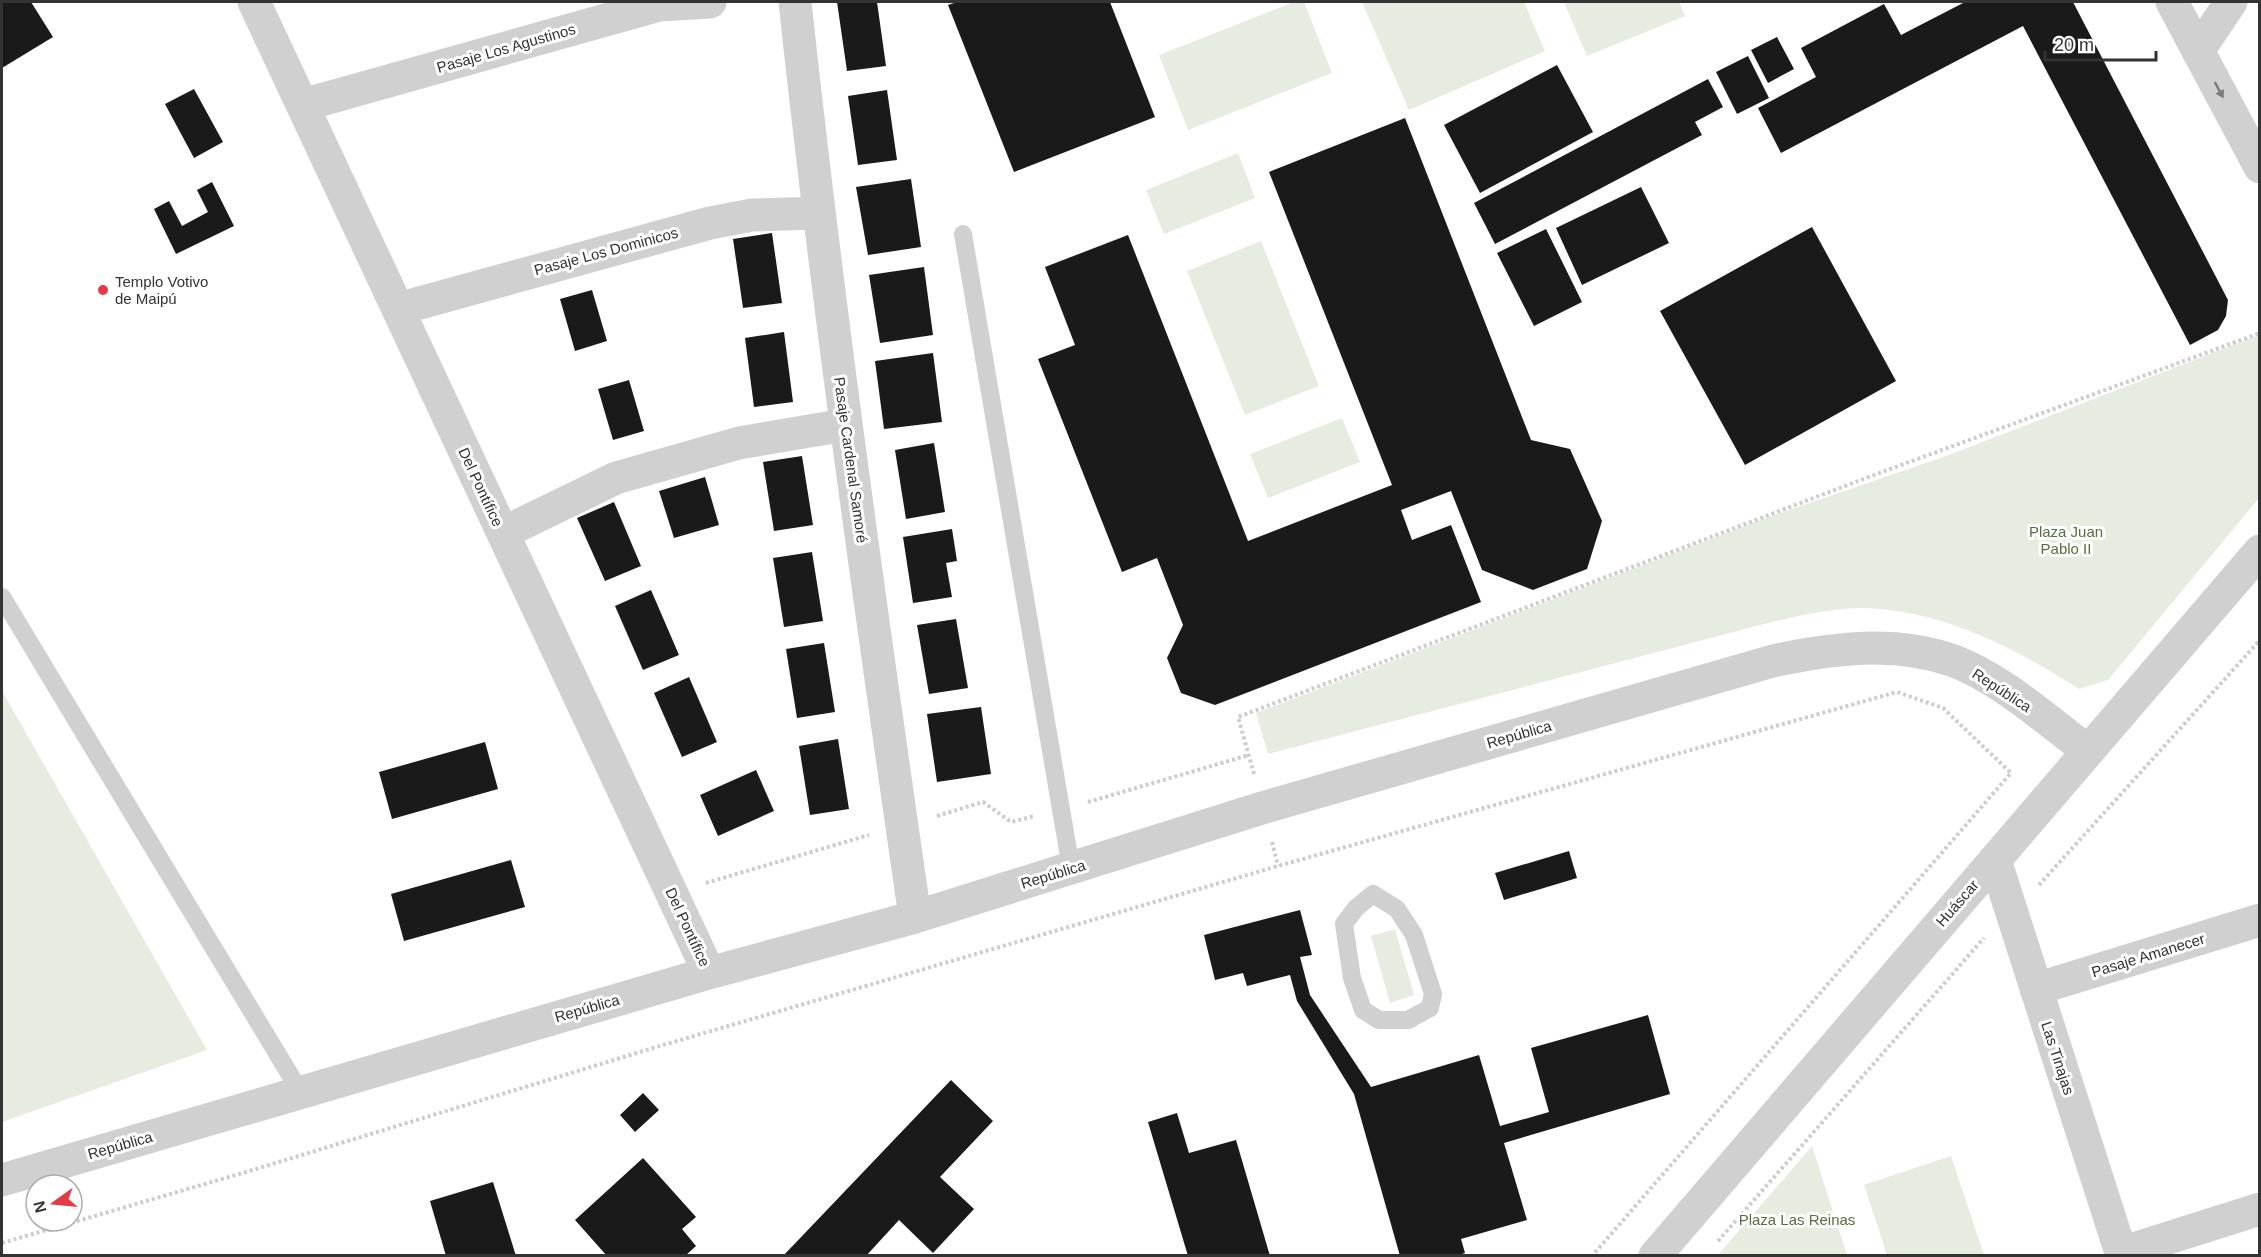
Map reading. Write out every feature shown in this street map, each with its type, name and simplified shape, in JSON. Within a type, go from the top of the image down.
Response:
[{"type":"street","name":"Del Pontífice","points":[[254,2],[709,973]]},
{"type":"street","name":"Pasaje Los Agustinos","points":[[303,105],[659,5],[710,2]]},
{"type":"street","name":"Pasaje Cardenal Samoré","points":[[795,2],[818,213],[845,425],[915,917]]},
{"type":"street","points":[[2172,2],[2259,167]]},
{"type":"street","points":[[2198,51],[2231,2]]},
{"type":"street","name":"Pasaje Los Dominicos","points":[[398,309],[710,223],[752,215],[818,213]]},
{"type":"street","points":[[503,532],[616,478],[739,443],[845,425]]},
{"type":"street","name":"Huáscar","points":[[1655,1256],[2259,551]]},
{"type":"street","name":"República","points":[[2,1180],[709,973],[915,917],[1272,805],[1773,661],[1820,651],[1878,646],[1955,662],[1998,684],[2088,751]]},
{"type":"street","name":"Las Tinajas","points":[[1995,860],[2121,1254]]},
{"type":"street","name":"Pasaje Amanecer","points":[[2036,989],[2259,920]]},
{"type":"street","points":[[2121,1254],[2259,1209]]},
{"type":"lane","points":[[963,234],[1071,868]]},
{"type":"lane","points":[[2,597],[300,1093]]},
{"type":"lane","points":[[1373,894],[1396,909],[1414,935],[1433,994],[1430,1008],[1408,1020],[1379,1020],[1363,1010],[1352,978],[1344,924],[1356,908],[1373,894]]},
{"type":"path","points":[[1238,717],[1874,475],[2259,333]]},
{"type":"path","points":[[1714,1247],[1987,934],[2031,894],[2259,640]]},
{"type":"path","points":[[2,1243],[246,1172],[720,1028],[1278,866],[1897,692],[1943,708],[2011,773],[1592,1256]]},
{"type":"path","points":[[672,893],[983,802],[1011,822],[1249,755]]},
{"type":"green space","points":[[1294,2],[1304,2],[1332,73],[1188,130],[1159,55]]},
{"type":"green space","points":[[1362,2],[1524,2],[1545,51],[1409,110]]},
{"type":"green space","points":[[1564,2],[1679,2],[1685,16],[1587,56]]},
{"type":"green space","points":[[1238,153],[1255,198],[1164,234],[1146,190]]},
{"type":"green space","points":[[1261,241],[1319,386],[1245,415],[1187,271]]},
{"type":"green space","name":"Plaza Juan Pablo II","points":[[2259,335],[2259,498],[2108,680],[2079,689],[2001,645],[1946,623],[1888,610],[1846,609],[1764,624],[1268,754],[1256,713],[1763,519],[1949,455]]},
{"type":"green space","points":[[1342,418],[1360,462],[1268,498],[1250,454]]},
{"type":"green space","points":[[2,691],[207,1050],[2,1122]]},
{"type":"green space","points":[[1395,929],[1414,995],[1390,1003],[1371,936]]},
{"type":"green space","name":"Plaza Las Reinas","points":[[1812,1146],[1847,1255],[1718,1255]]},
{"type":"green space","points":[[1951,1156],[1984,1255],[1887,1255],[1864,1185]]},
{"type":"building","points":[[2,2],[31,2],[53,37],[2,68]]},
{"type":"building","points":[[837,2],[877,2],[886,66],[847,71]]},
{"type":"building","points":[[957,2],[1110,2],[1155,117],[1014,172],[948,5]]},
{"type":"building","points":[[1965,2],[2073,2],[2228,300],[2226,316],[2218,330],[2190,345],[2023,26],[1781,153],[1758,108],[1816,77],[1801,48],[1884,4],[1901,35]]},
{"type":"building","points":[[1777,37],[1794,69],[1768,83],[1751,50]]},
{"type":"building","points":[[1748,56],[1769,98],[1737,114],[1716,72]]},
{"type":"building","points":[[1557,65],[1593,132],[1480,193],[1444,125]]},
{"type":"building","points":[[1708,79],[1723,107],[1695,122],[1702,135],[1495,244],[1474,203]]},
{"type":"building","points":[[194,89],[223,142],[194,158],[165,104]]},
{"type":"building","points":[[887,90],[897,160],[858,165],[848,96]]},
{"type":"building","points":[[1405,118],[1531,440],[1570,449],[1602,521],[1587,569],[1533,590],[1482,570],[1451,491],[1401,510],[1412,540],[1451,525],[1481,602],[1215,705],[1181,693],[1167,658],[1183,625],[1157,558],[1122,572],[1038,359],[1075,345],[1045,267],[1128,235],[1248,541],[1392,485],[1269,172]]},
{"type":"building","points":[[911,179],[921,247],[868,255],[856,187]]},
{"type":"building","points":[[212,182],[234,226],[176,254],[154,209],[169,201],[182,226],[208,212],[197,190]]},
{"type":"building","points":[[1641,187],[1669,243],[1582,285],[1556,228]]},
{"type":"building","points":[[1812,227],[1896,381],[1745,465],[1660,311]]},
{"type":"building","points":[[1546,229],[1582,302],[1534,326],[1497,253]]},
{"type":"building","points":[[772,233],[782,303],[743,308],[733,239]]},
{"type":"building","points":[[924,267],[933,335],[880,343],[869,275]]},
{"type":"building","points":[[592,290],[607,341],[575,351],[560,299]]},
{"type":"building","points":[[784,332],[793,402],[754,407],[745,338]]},
{"type":"building","points":[[933,353],[942,422],[884,429],[875,361]]},
{"type":"building","points":[[629,380],[644,431],[613,440],[598,389]]},
{"type":"building","points":[[934,443],[945,512],[906,519],[895,450]]},
{"type":"building","points":[[802,456],[813,525],[774,531],[763,462]]},
{"type":"building","points":[[705,477],[719,525],[674,538],[659,491]]},
{"type":"building","points":[[614,502],[641,566],[605,581],[577,518]]},
{"type":"building","points":[[952,529],[957,561],[946,563],[952,597],[913,603],[903,537]]},
{"type":"building","points":[[812,552],[823,621],[784,627],[773,558]]},
{"type":"building","points":[[651,590],[679,655],[643,670],[615,606]]},
{"type":"building","points":[[956,619],[968,688],[929,694],[917,625]]},
{"type":"building","points":[[824,643],[835,712],[797,718],[786,649]]},
{"type":"building","points":[[689,677],[717,742],[682,757],[654,693]]},
{"type":"building","points":[[981,707],[991,774],[937,782],[927,714]]},
{"type":"building","points":[[838,739],[849,809],[810,815],[799,746]]},
{"type":"building","points":[[485,742],[498,789],[392,819],[379,772]]},
{"type":"building","points":[[756,770],[774,811],[718,836],[700,795]]},
{"type":"building","points":[[1569,851],[1577,878],[1504,900],[1495,873]]},
{"type":"building","points":[[511,860],[525,907],[404,941],[391,894]]},
{"type":"building","points":[[1300,910],[1312,955],[1300,957],[1310,995],[1371,1087],[1479,1055],[1500,1126],[1549,1112],[1531,1048],[1648,1015],[1670,1094],[1504,1143],[1527,1220],[1461,1239],[1465,1253],[1456,1256],[1400,1256],[1354,1094],[1297,1001],[1290,975],[1247,986],[1243,973],[1215,980],[1204,935]]},
{"type":"building","points":[[951,1080],[993,1121],[940,1177],[974,1209],[933,1253],[899,1220],[866,1256],[783,1256]]},
{"type":"building","points":[[643,1093],[659,1110],[635,1132],[620,1115]]},
{"type":"building","points":[[1177,1113],[1189,1153],[1236,1140],[1270,1256],[1188,1256],[1148,1122]]},
{"type":"building","points":[[643,1158],[696,1217],[682,1229],[696,1246],[685,1256],[607,1256],[575,1220]]},
{"type":"building","points":[[493,1182],[516,1256],[446,1256],[430,1201]]},
{"type":"place","name":"Templo Votivo de Maipú","points":[[103,290]]}]
